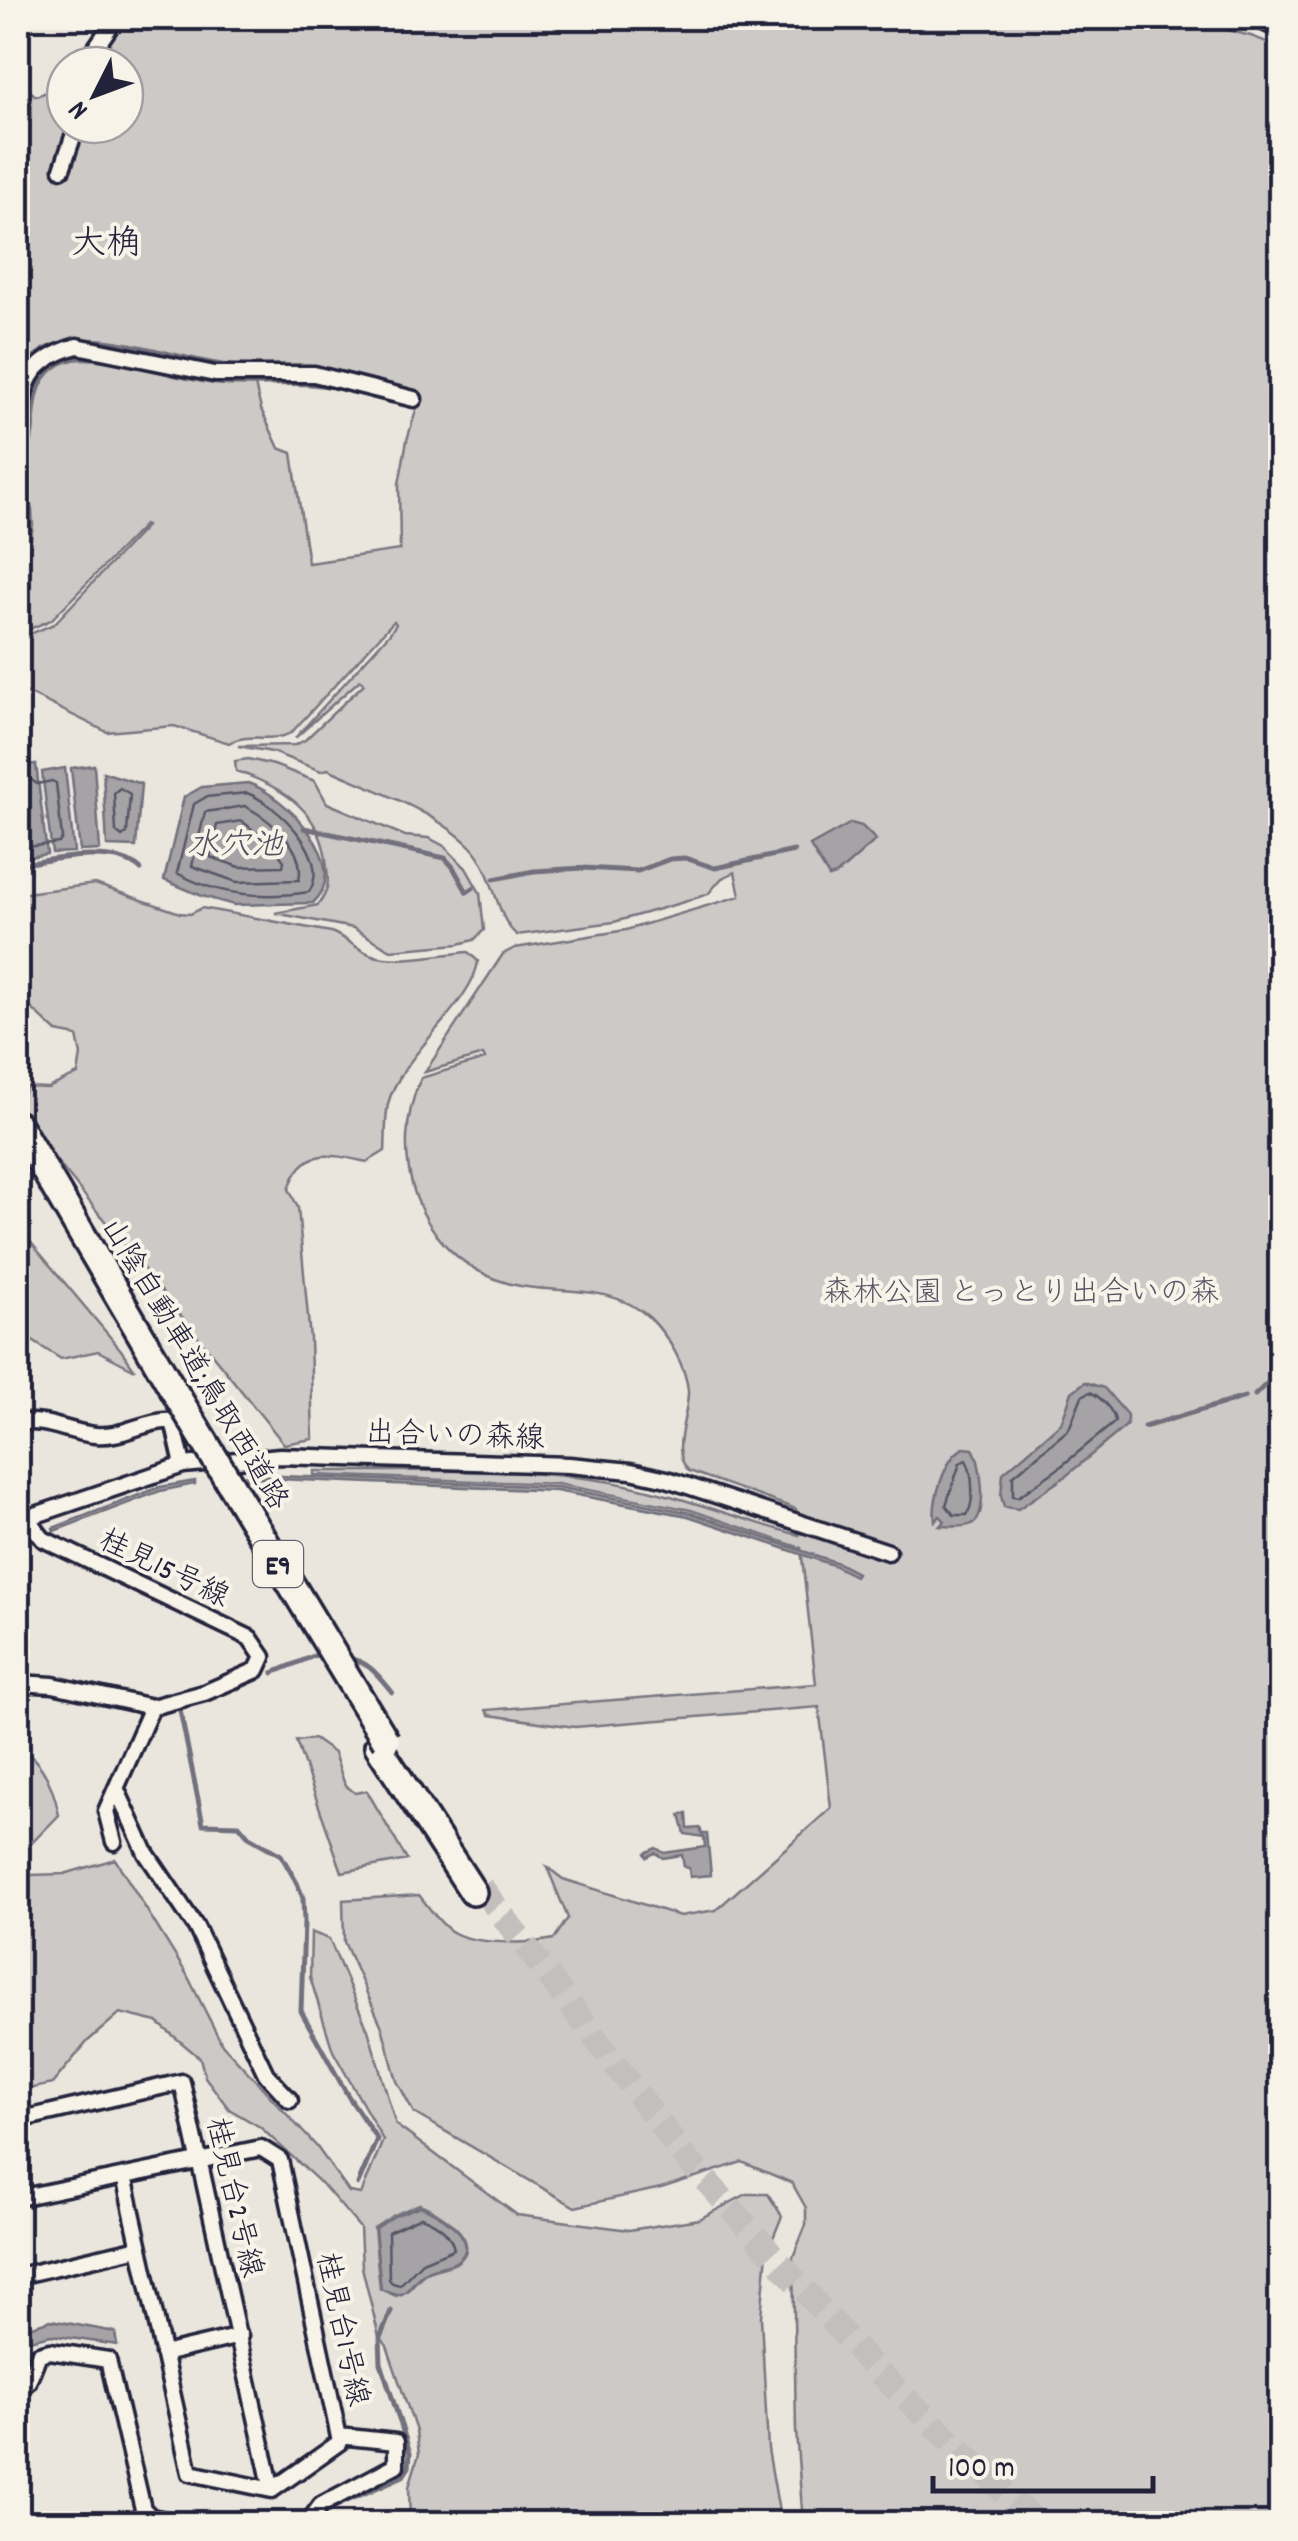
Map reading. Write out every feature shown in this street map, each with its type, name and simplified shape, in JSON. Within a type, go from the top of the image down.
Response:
[{"type":"highway","name":"山陰自動車道;鳥取西道路","points":[[18,1125],[168,1389]]},
{"type":"highway","name":"山陰自動車道;鳥取西道路","points":[[18,1145],[382,1744],[477,1890]]},
{"type":"street","points":[[97,45],[116,18]]},
{"type":"street","points":[[1255,18],[1280,30]]},
{"type":"street","points":[[62,169],[70,145]]},
{"type":"street","points":[[18,447],[26,380],[55,352],[77,346],[215,374],[314,374],[414,399]]},
{"type":"street","points":[[18,1424],[36,1420],[96,1435],[122,1432],[158,1420],[173,1421],[183,1465]]},
{"type":"street","name":"出合いの森線","points":[[18,1522],[183,1465],[280,1456],[568,1464],[667,1479],[888,1552]]},
{"type":"street","name":"桂見15号線","points":[[18,1522],[33,1526],[43,1538],[250,1638],[262,1657],[258,1670],[204,1693],[152,1707],[52,1685],[18,1683]]},
{"type":"street","points":[[114,1842],[106,1811],[152,1707]]},
{"type":"street","points":[[116,1788],[146,1853],[196,1927],[266,2074],[290,2100]]},
{"type":"street","name":"桂見台2号線","points":[[18,2120],[182,2082],[272,2490]]},
{"type":"street","name":"桂見台1号線","points":[[18,2198],[261,2148],[280,2160],[340,2442],[272,2490]]},
{"type":"street","points":[[124,2176],[190,2473],[272,2490]]},
{"type":"street","points":[[18,2276],[139,2248]]},
{"type":"street","points":[[163,2354],[240,2336]]},
{"type":"street","points":[[18,2387],[28,2382],[39,2354],[50,2351],[108,2360],[144,2509],[151,2517],[186,2524]]},
{"type":"street","points":[[307,2524],[321,2505],[396,2465],[396,2442],[339,2436]]},
{"type":"green space","name":"森林公園 とっとり出合いの森","points":[[119,18],[1179,18],[1280,47],[1280,2523],[803,2523],[796,2431],[793,2257],[806,2225],[806,2208],[792,2183],[742,2162],[661,2188],[575,2207],[414,2113],[397,2081],[382,2027],[344,1942],[343,1900],[419,1895],[442,1924],[460,1936],[501,1942],[554,1939],[568,1918],[547,1867],[563,1879],[680,1916],[716,1910],[831,1808],[819,1707],[575,1727],[489,1715],[486,1710],[816,1684],[801,1548],[691,1510],[558,1484],[314,1475],[314,1471],[452,1471],[591,1479],[670,1496],[799,1535],[796,1509],[689,1471],[683,1463],[680,1444],[688,1401],[687,1381],[675,1352],[650,1318],[615,1298],[517,1285],[469,1266],[428,1223],[409,1167],[411,1107],[421,1078],[485,1059],[483,1055],[425,1072],[503,954],[515,948],[626,930],[740,896],[735,872],[722,878],[708,894],[684,902],[614,922],[517,935],[504,918],[479,857],[441,823],[328,769],[321,771],[272,752],[238,746],[295,745],[305,740],[364,684],[360,680],[295,738],[390,633],[394,621],[284,736],[244,738],[229,743],[174,726],[107,732],[18,688],[18,639],[54,624],[146,526],[51,620],[18,634],[33,524],[32,510],[18,475],[18,458],[31,387],[47,365],[67,355],[101,355],[254,381],[261,409],[279,448],[292,453],[308,563],[400,550],[399,484],[420,397],[375,383],[202,367],[81,341],[53,346],[38,356],[27,367],[18,387],[18,81],[36,96],[45,93],[45,145],[145,145],[145,45],[102,45]]},
{"type":"green space","points":[[248,759],[315,781],[327,803],[405,836],[429,838],[444,846],[466,868],[480,893],[484,930],[474,940],[459,944],[391,950],[353,928],[275,913],[318,905],[328,883],[324,848],[309,817],[298,805],[270,785],[236,771],[235,761]]},
{"type":"green space","points":[[95,884],[180,913],[190,914],[202,908],[331,932],[382,958],[468,952],[478,961],[464,994],[395,1086],[387,1110],[385,1151],[367,1162],[330,1156],[310,1159],[295,1175],[289,1189],[298,1208],[310,1339],[313,1439],[284,1444],[27,1124],[20,1103],[26,1087],[48,1088],[78,1074],[81,1055],[77,1036],[57,1032],[18,996],[18,900],[26,893]]},
{"type":"green space","points":[[18,1227],[135,1370],[98,1351],[61,1359],[23,1335],[18,1342]]},
{"type":"green space","points":[[314,1739],[334,1753],[345,1785],[355,1793],[367,1791],[407,1860],[342,1872],[296,1741]]},
{"type":"green space","points":[[18,1748],[41,1767],[59,1815],[21,1854],[24,1866],[31,1875],[64,1874],[115,1859],[186,1973],[222,2044],[317,2147],[349,2192],[361,2194],[383,2140],[333,2051],[310,1977],[311,1932],[329,1939],[368,2030],[396,2125],[517,2215],[629,2230],[699,2219],[747,2194],[768,2194],[782,2216],[767,2253],[761,2317],[768,2449],[781,2523],[410,2523],[409,2487],[419,2454],[416,2431],[382,2333],[379,2337],[362,2267],[360,2228],[323,2185],[260,2127],[229,2109],[205,2077],[200,2058],[157,2022],[120,2013],[88,2041],[52,2084],[24,2090],[18,2085]],"holes":[[[419,2204],[463,2237],[464,2255],[456,2263],[426,2273],[401,2294],[396,2296],[380,2289],[374,2228]]]},
{"type":"water","points":[[36,764],[47,854],[23,858],[18,766]]},
{"type":"water","points":[[94,765],[100,850],[80,851],[71,768]]},
{"type":"water","points":[[65,768],[74,852],[52,853],[42,772]]},
{"type":"water","points":[[103,772],[141,784],[136,847],[107,846]]},
{"type":"water","name":"水穴池","points":[[248,783],[280,801],[296,816],[320,851],[325,870],[323,887],[313,903],[234,905],[164,880],[184,797],[202,787]]},
{"type":"water","points":[[851,823],[862,826],[876,840],[829,877],[810,846]]},
{"type":"water","points":[[1085,1382],[1104,1388],[1127,1415],[1127,1425],[1066,1476],[1018,1509],[1004,1507],[1003,1473],[1061,1423],[1072,1392]]},
{"type":"water","points":[[964,1448],[973,1449],[979,1465],[980,1511],[972,1524],[940,1526],[945,1521],[940,1516],[935,1521],[935,1512],[941,1480],[951,1460]]},
{"type":"water","points":[[256,1475],[558,1487],[691,1513],[857,1573],[855,1576],[688,1516],[556,1491],[217,1477]]},
{"type":"water","points":[[195,1481],[54,1531],[53,1528],[160,1487]]},
{"type":"water","points":[[687,1814],[688,1829],[700,1828],[702,1834],[707,1834],[711,1875],[690,1877],[682,1855],[663,1858],[655,1853],[647,1857],[645,1853],[656,1848],[664,1853],[705,1847],[704,1837],[685,1834],[680,1815]]},
{"type":"water","points":[[420,2206],[455,2228],[465,2244],[464,2253],[454,2263],[427,2271],[403,2293],[381,2289],[375,2229]]},
{"type":"water","points":[[51,2320],[115,2332],[117,2345],[51,2335],[29,2340],[25,2328]]},
{"type":"waterway","points":[[18,378],[36,356],[59,344],[87,340],[239,367]]},
{"type":"waterway","points":[[18,465],[30,443],[35,403],[44,378],[57,365],[75,359],[119,362],[222,383],[319,385],[392,402]]},
{"type":"waterway","points":[[270,367],[309,367]]},
{"type":"waterway","points":[[320,369],[414,392]]},
{"type":"waterway","points":[[304,828],[445,858],[467,892],[473,888]]},
{"type":"waterway","points":[[494,879],[534,871],[583,868],[638,871],[670,859],[685,858],[715,868],[794,851]]},
{"type":"waterway","points":[[18,865],[100,856],[130,862],[141,870]]},
{"type":"waterway","points":[[1255,1395],[1280,1371]]},
{"type":"waterway","points":[[1144,1427],[1245,1397]]},
{"type":"waterway","points":[[273,1673],[316,1655],[324,1656]]},
{"type":"waterway","points":[[345,1658],[366,1665],[392,1692]]},
{"type":"waterway","points":[[18,1668],[23,1678],[28,1678]]},
{"type":"waterway","points":[[238,1688],[258,1679]]},
{"type":"waterway","points":[[195,1703],[227,1692]]},
{"type":"waterway","points":[[179,1705],[203,1824],[239,1825],[249,1837],[281,1855],[303,1898],[301,2011],[377,2139],[358,2184]]},
{"type":"waterway","points":[[316,2524],[325,2511],[403,2476],[409,2467],[410,2453],[381,2363],[380,2338],[391,2311]]},
{"type":"tunnel","points":[[481,1887],[685,2157],[871,2365],[1038,2524]]},
{"type":"district","name":"大桷","points":[[106,241]]}]
